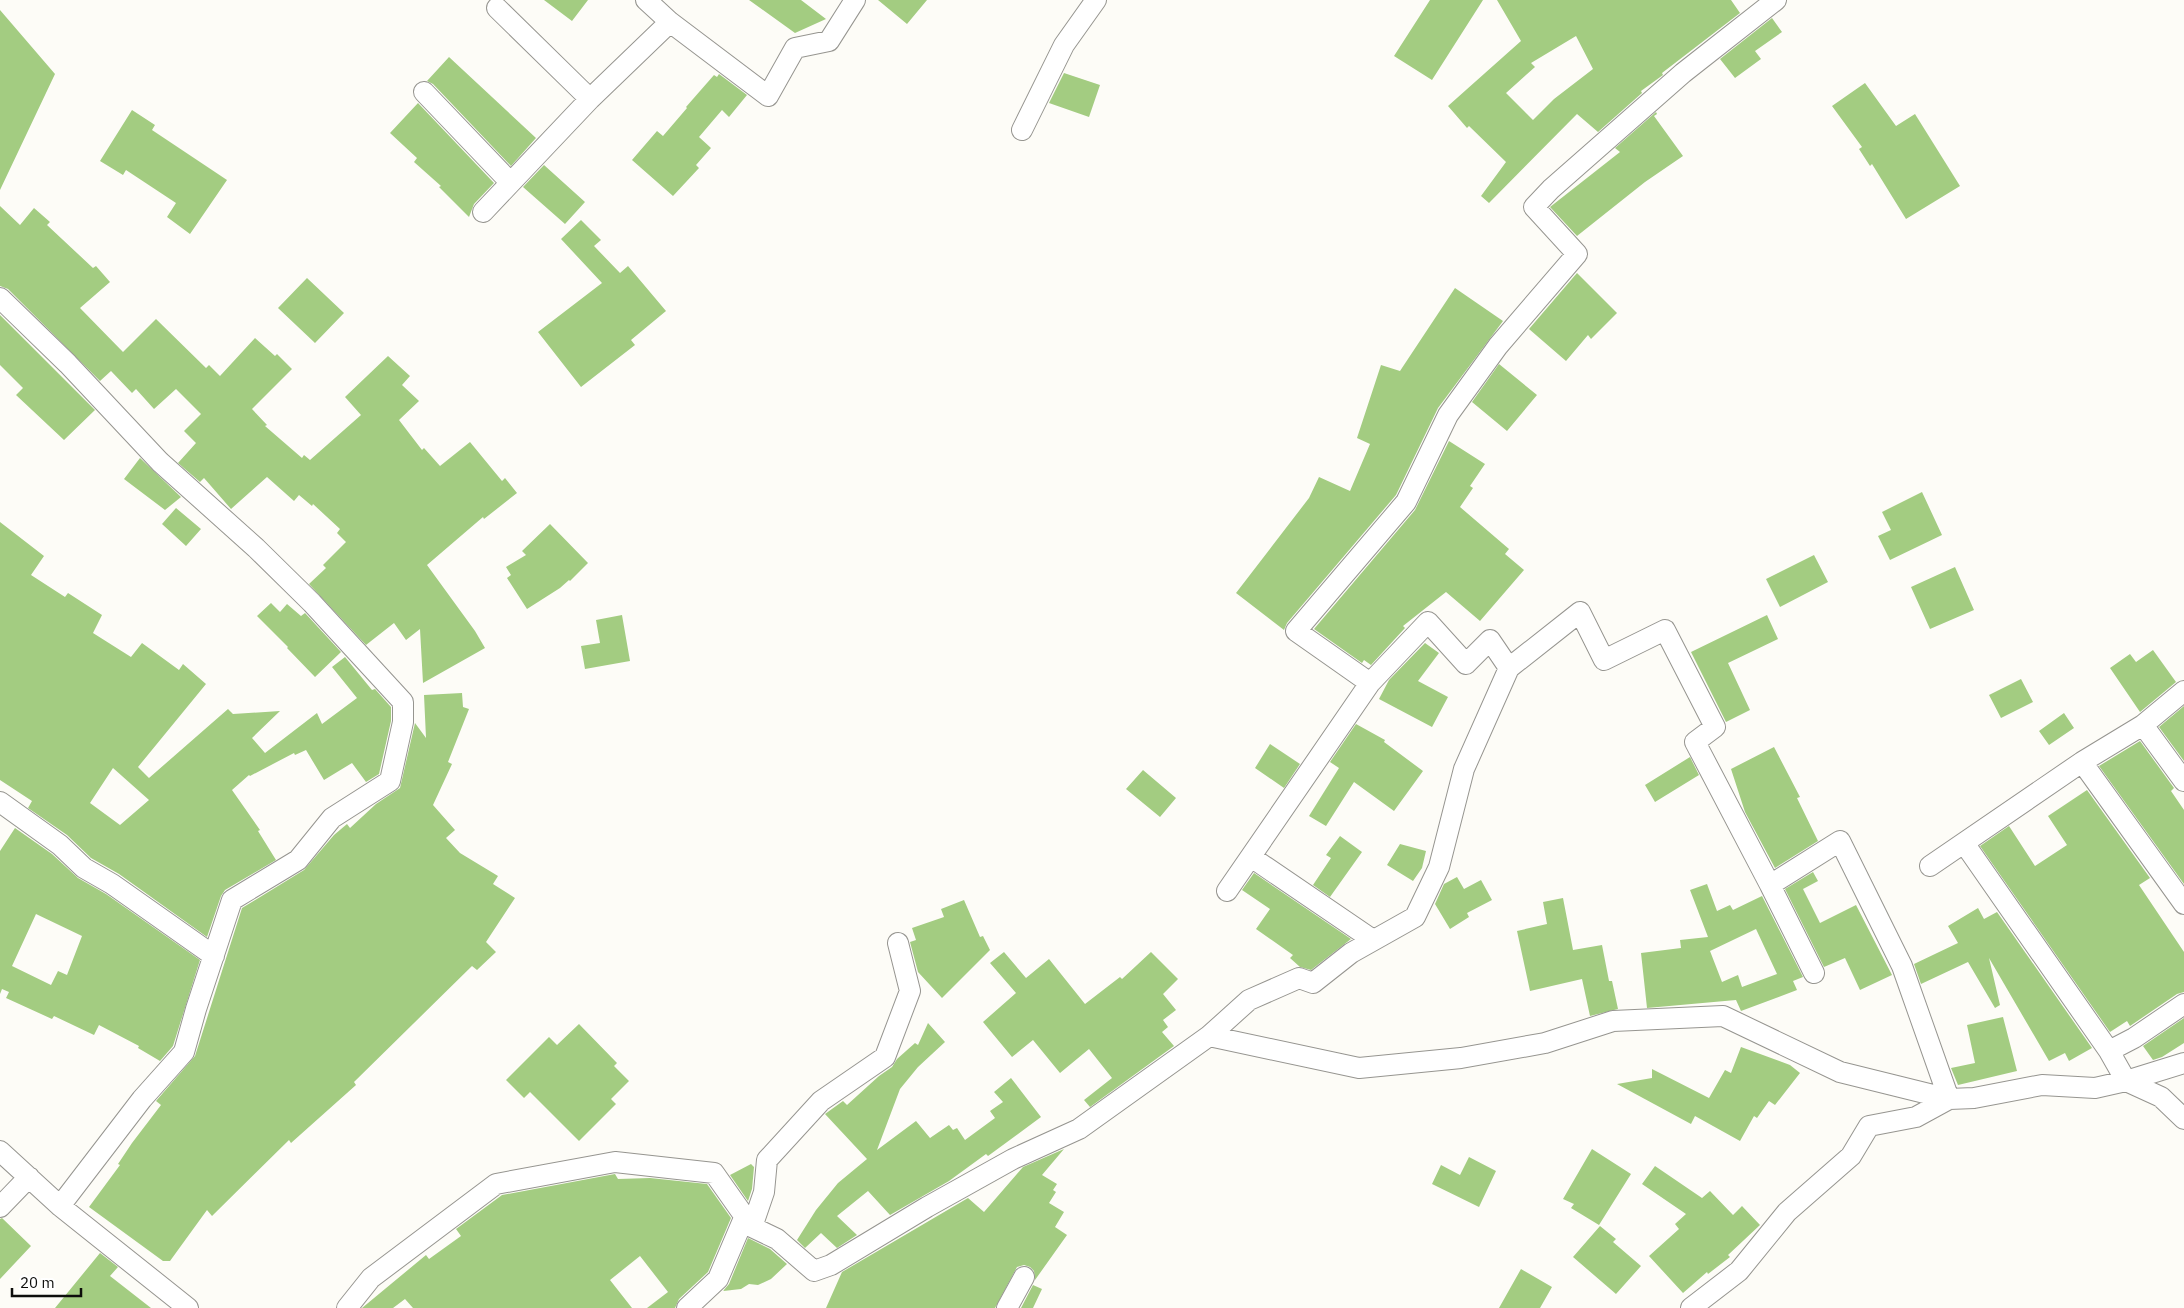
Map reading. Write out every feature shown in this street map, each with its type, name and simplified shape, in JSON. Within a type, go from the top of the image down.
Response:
[{"type":"street","points":[[646,0],[670,22],[768,96],[795,48],[829,41],[855,0]]},
{"type":"street","points":[[1022,130],[1064,45],[1096,0]]},
{"type":"street","points":[[1370,683],[1296,631],[1406,502],[1448,415],[1498,346],[1577,254],[1534,207],[1550,189],[1683,73],[1776,0]]},
{"type":"street","points":[[497,8],[590,99]]},
{"type":"street","points":[[483,212],[590,99],[670,22]]},
{"type":"street","points":[[424,92],[510,182]]},
{"type":"street","points":[[0,298],[68,364],[160,462],[256,548],[312,603],[403,702],[403,722],[390,781],[332,818],[298,860],[232,900],[196,1009],[184,1052],[142,1099],[60,1206]]},
{"type":"street","points":[[347,1308],[371,1278],[496,1184],[614,1162],[714,1173],[748,1222],[777,1239],[814,1271],[831,1265],[927,1207],[1012,1159],[1080,1128],[1209,1036],[1249,1000],[1299,978],[1313,983],[1351,953],[1415,918],[1439,867],[1464,769],[1509,668],[1580,612],[1604,660],[1665,630],[1715,727],[1695,742],[1814,973]]},
{"type":"street","points":[[1227,892],[1370,683],[1428,622],[1466,664],[1490,640],[1509,668]]},
{"type":"street","points":[[1930,866],[2082,762],[2143,725],[2184,691]]},
{"type":"street","points":[[2143,725],[2184,781]]},
{"type":"street","points":[[2082,762],[2184,904]]},
{"type":"street","points":[[0,802],[53,840],[84,868],[112,884],[214,956]]},
{"type":"street","points":[[1770,885],[1840,841],[1902,966],[1949,1099]]},
{"type":"street","points":[[1964,843],[2109,1050],[2126,1081],[2161,1097],[2184,1119]]},
{"type":"street","points":[[1251,857],[1373,940]]},
{"type":"street","points":[[687,1308],[718,1279],[764,1192],[767,1160],[820,1101],[885,1057],[910,991],[898,943]]},
{"type":"street","points":[[2109,1050],[2134,1038],[2184,1004]]},
{"type":"street","points":[[1209,1036],[1359,1068],[1461,1058],[1545,1043],[1613,1021],[1723,1016],[1840,1072],[1949,1099],[1974,1098],[2042,1086],[2095,1088],[2126,1081],[2184,1063]]},
{"type":"street","points":[[1691,1308],[1739,1271],[1787,1212],[1851,1156],[1869,1126],[1916,1117],[1949,1099]]},
{"type":"street","points":[[0,1151],[60,1206],[188,1308]]},
{"type":"street","points":[[0,1206],[29,1177]]},
{"type":"street","points":[[1008,1308],[1024,1277]]},
{"type":"building","points":[[544,0],[588,0],[572,21]]},
{"type":"building","points":[[749,0],[801,0],[826,19],[795,33]]},
{"type":"building","points":[[878,0],[927,0],[907,24]]},
{"type":"building","points":[[1430,0],[1483,0],[1432,80],[1394,56]]},
{"type":"building","points":[[1497,0],[1731,0],[1740,13],[1662,73],[1663,75],[1641,91],[1642,93],[1598,132],[1577,114],[1489,203],[1481,196],[1506,162],[1469,126],[1467,128],[1448,106],[1521,41]],"holes":[[[1576,36],[1593,69],[1554,99],[1533,120],[1506,93],[1535,67],[1531,63]]]},
{"type":"building","points":[[0,10],[55,74],[0,190]]},
{"type":"building","points":[[1772,18],[1782,32],[1755,51],[1761,59],[1735,78],[1720,59]]},
{"type":"building","points":[[449,57],[536,138],[511,166],[433,84],[427,81]]},
{"type":"building","points":[[1064,73],[1100,85],[1089,117],[1049,103]]},
{"type":"building","points":[[719,74],[747,95],[729,117],[722,110],[699,137],[711,148],[696,165],[699,168],[673,196],[632,160],[657,131],[663,136],[714,75],[717,77]]},
{"type":"building","points":[[1865,83],[1896,126],[1915,114],[1960,186],[1906,219],[1872,164],[1870,166],[1859,149],[1862,147],[1832,106]]},
{"type":"building","points":[[418,103],[494,183],[474,204],[469,217],[439,187],[441,186],[414,162],[417,158],[390,133]]},
{"type":"building","points":[[132,110],[155,125],[152,130],[227,180],[190,234],[167,217],[176,203],[126,170],[123,175],[100,161]]},
{"type":"building","points":[[1656,112],[1657,114],[1654,116],[1683,156],[1645,182],[1577,236],[1550,207],[1620,152],[1615,148]]},
{"type":"building","points":[[544,165],[585,202],[565,224],[523,187]]},
{"type":"building","points":[[0,206],[20,225],[34,208],[50,222],[47,225],[93,268],[96,266],[110,282],[80,308],[123,352],[156,319],[206,368],[209,365],[220,376],[255,338],[275,356],[277,354],[292,369],[252,409],[267,425],[265,426],[302,458],[304,455],[310,460],[361,415],[345,397],[388,356],[410,376],[402,385],[419,401],[399,420],[422,450],[424,448],[440,466],[470,442],[502,481],[505,478],[517,493],[484,519],[483,517],[427,565],[475,631],[485,648],[423,683],[420,629],[406,640],[394,623],[366,645],[309,584],[326,568],[323,565],[346,542],[337,533],[340,529],[313,504],[312,506],[299,495],[294,501],[267,477],[231,509],[204,478],[200,482],[178,463],[196,443],[184,431],[201,414],[176,389],[154,409],[136,389],[132,393],[111,371],[100,381],[8,289],[0,286]]},
{"type":"building","points":[[581,220],[601,240],[594,246],[620,273],[628,266],[666,311],[631,340],[635,345],[581,387],[538,332],[602,283],[561,239]]},
{"type":"building","points":[[1577,273],[1617,313],[1591,339],[1588,335],[1566,361],[1529,329]]},
{"type":"building","points":[[307,278],[344,313],[315,343],[278,308]]},
{"type":"building","points":[[1455,288],[1503,321],[1438,408],[1396,495],[1287,623],[1284,630],[1236,593],[1309,498],[1319,477],[1350,491],[1370,444],[1357,438],[1381,365],[1400,371]]},
{"type":"building","points":[[0,315],[95,410],[64,440],[16,395],[23,388],[0,365]]},
{"type":"building","points":[[1499,364],[1537,395],[1507,431],[1472,402]]},
{"type":"building","points":[[1449,441],[1485,464],[1470,486],[1473,488],[1460,507],[1509,549],[1505,554],[1524,570],[1480,621],[1446,592],[1403,626],[1405,628],[1371,665],[1364,660],[1362,663],[1314,629],[1415,510]]},
{"type":"building","points":[[140,458],[181,497],[165,510],[124,479]]},
{"type":"building","points":[[1922,492],[1942,535],[1890,560],[1878,536],[1891,530],[1882,512]]},
{"type":"building","points":[[176,508],[201,529],[186,546],[162,524]]},
{"type":"building","points":[[0,522],[44,556],[31,575],[65,597],[68,593],[102,615],[93,633],[131,657],[142,643],[179,670],[183,664],[206,684],[138,767],[149,778],[228,709],[233,714],[280,711],[252,738],[265,753],[317,713],[322,724],[357,698],[332,667],[345,657],[372,690],[375,689],[391,707],[391,721],[379,774],[366,782],[352,763],[324,780],[306,750],[295,755],[294,753],[249,775],[232,790],[260,830],[258,831],[276,860],[225,890],[221,896],[207,937],[119,874],[91,858],[67,835],[28,808],[32,801],[0,780]],"holes":[[[113,768],[149,800],[120,825],[90,803]]]},
{"type":"building","points":[[550,524],[588,563],[570,581],[527,609],[507,578],[511,575],[506,567],[526,555],[522,551]]},
{"type":"building","points":[[1814,555],[1828,582],[1780,607],[1766,579]]},
{"type":"building","points":[[1955,567],[1974,610],[1930,629],[1911,587]]},
{"type":"building","points":[[271,603],[280,612],[287,604],[301,616],[305,613],[341,652],[315,677],[257,616]]},
{"type":"building","points":[[622,615],[630,661],[585,669],[581,646],[600,643],[596,620]]},
{"type":"building","points":[[1767,615],[1778,639],[1728,663],[1750,710],[1726,722],[1691,652]]},
{"type":"building","points":[[1425,643],[1439,653],[1418,681],[1448,697],[1432,727],[1379,699],[1389,680]]},
{"type":"building","points":[[2153,650],[2176,682],[2140,712],[2110,668],[2130,654],[2136,662]]},
{"type":"building","points":[[2021,679],[2033,702],[2001,718],[1989,695]]},
{"type":"building","points":[[462,693],[463,707],[469,709],[448,762],[452,764],[433,805],[455,830],[446,838],[460,853],[498,876],[493,884],[515,898],[486,942],[496,952],[477,970],[472,966],[354,1082],[356,1085],[291,1143],[289,1140],[212,1216],[207,1210],[170,1261],[163,1261],[89,1207],[120,1165],[118,1164],[132,1143],[161,1105],[156,1101],[195,1056],[242,908],[304,870],[334,835],[347,824],[350,828],[376,804],[400,788],[415,723],[426,738],[424,695]]},
{"type":"building","points":[[2184,706],[2184,761],[2159,727]]},
{"type":"building","points":[[2064,713],[2074,728],[2049,745],[2039,731]]},
{"type":"building","points":[[1356,724],[1385,740],[1384,742],[1423,771],[1394,811],[1354,782],[1326,826],[1309,816],[1339,768],[1330,762]]},
{"type":"building","points":[[2140,741],[2174,788],[2171,791],[2184,810],[2184,884],[2099,766]]},
{"type":"building","points":[[1270,744],[1300,764],[1284,788],[1255,768]]},
{"type":"building","points":[[1774,747],[1800,797],[1797,798],[1818,841],[1775,868],[1745,812],[1731,769]]},
{"type":"building","points":[[1690,757],[1699,775],[1655,802],[1645,785]]},
{"type":"building","points":[[1143,770],[1176,798],[1160,817],[1126,789]]},
{"type":"building","points":[[2087,790],[2150,878],[2139,885],[2184,952],[2184,992],[2177,994],[2130,1026],[2127,1021],[2110,1032],[1980,846],[2009,826],[2035,866],[2067,845],[2048,816]]},
{"type":"building","points":[[15,828],[52,854],[78,878],[106,894],[200,960],[173,1046],[160,1061],[138,1048],[139,1046],[99,1025],[94,1035],[54,1016],[52,1019],[6,998],[9,992],[2,989],[0,994],[0,851]],"holes":[[[36,914],[82,936],[67,975],[58,971],[51,985],[12,966]]]},
{"type":"building","points":[[1340,836],[1362,852],[1330,897],[1313,885],[1331,858],[1326,855]]},
{"type":"building","points":[[1400,844],[1426,851],[1422,868],[1413,881],[1387,865]]},
{"type":"building","points":[[1813,872],[1818,881],[1803,889],[1820,923],[1856,905],[1892,975],[1860,990],[1845,958],[1824,967],[1785,889]]},
{"type":"building","points":[[1254,873],[1351,939],[1311,970],[1300,967],[1290,958],[1293,955],[1256,929],[1270,909],[1242,890]]},
{"type":"building","points":[[1457,877],[1464,889],[1481,880],[1492,900],[1467,913],[1469,917],[1450,929],[1435,904],[1444,884]]},
{"type":"building","points":[[1707,884],[1717,911],[1730,905],[1733,910],[1762,896],[1803,977],[1793,981],[1797,990],[1741,1011],[1736,1000],[1647,1008],[1641,953],[1681,948],[1680,940],[1708,937],[1690,890]],"holes":[[[1756,929],[1777,974],[1742,987],[1738,975],[1722,982],[1710,951]]]},
{"type":"building","points":[[1563,898],[1573,950],[1602,945],[1609,981],[1612,981],[1618,1009],[1590,1016],[1582,979],[1530,991],[1517,931],[1547,924],[1543,902]]},
{"type":"building","points":[[964,900],[980,937],[983,936],[990,950],[942,998],[918,972],[910,942],[916,940],[912,928],[944,917],[941,909]]},
{"type":"building","points":[[1978,908],[1984,919],[1997,912],[2092,1048],[2069,1061],[2065,1053],[2049,1061],[1989,958],[2000,1005],[1995,1008],[1968,962],[1921,984],[1914,964],[1958,943],[1948,926]]},
{"type":"building","points":[[1004,952],[1026,978],[1049,959],[1085,1004],[1120,977],[1122,979],[1151,952],[1178,979],[1163,994],[1176,1010],[1163,1020],[1168,1027],[1162,1032],[1174,1046],[1090,1107],[1084,1100],[1112,1078],[1089,1049],[1060,1073],[1033,1040],[1012,1057],[983,1022],[1016,993],[990,963]]},
{"type":"building","points":[[2003,1017],[2017,1071],[1958,1085],[1951,1068],[1975,1063],[1967,1025]]},
{"type":"building","points":[[2184,1018],[2184,1043],[2162,1057],[2153,1060],[2143,1046]]},
{"type":"building","points":[[928,1023],[945,1042],[918,1067],[900,1089],[877,1150],[916,1121],[930,1138],[949,1125],[953,1130],[957,1128],[965,1140],[995,1118],[990,1111],[1003,1102],[994,1092],[1011,1078],[1041,1117],[988,1156],[986,1154],[949,1181],[890,1215],[868,1191],[837,1216],[857,1235],[837,1248],[821,1233],[805,1248],[797,1240],[816,1210],[838,1183],[867,1159],[825,1114],[843,1101],[847,1105],[879,1076],[892,1067],[897,1059],[915,1043],[918,1045]]},
{"type":"building","points":[[579,1024],[617,1063],[614,1066],[629,1081],[611,1099],[616,1104],[579,1141],[530,1092],[524,1098],[506,1080],[549,1037],[557,1045]]},
{"type":"building","points":[[1741,1047],[1790,1065],[1800,1073],[1775,1105],[1769,1101],[1757,1118],[1754,1116],[1740,1141],[1695,1116],[1691,1124],[1617,1084],[1652,1078],[1652,1069],[1709,1098],[1725,1070],[1731,1073]]},
{"type":"building","points":[[1064,1149],[1042,1175],[1057,1184],[1053,1190],[1056,1192],[1049,1203],[1064,1212],[1055,1227],[1067,1235],[1035,1280],[1034,1271],[1030,1267],[1024,1265],[1017,1267],[995,1308],[826,1308],[842,1272],[968,1198],[984,1212],[1023,1167]]},
{"type":"building","points":[[1592,1149],[1631,1174],[1599,1225],[1571,1208],[1574,1204],[1563,1199]]},
{"type":"building","points":[[1469,1157],[1496,1171],[1479,1207],[1432,1184],[1441,1165],[1460,1175]]},
{"type":"building","points":[[751,1164],[754,1167],[752,1189],[748,1201],[730,1175]]},
{"type":"building","points":[[1655,1166],[1702,1198],[1710,1191],[1733,1215],[1742,1206],[1760,1225],[1728,1255],[1730,1257],[1708,1274],[1707,1272],[1683,1293],[1649,1256],[1679,1229],[1675,1224],[1686,1214],[1642,1184]]},
{"type":"building","points":[[615,1174],[618,1179],[650,1178],[707,1184],[731,1218],[708,1272],[679,1299],[675,1308],[647,1308],[668,1292],[640,1256],[610,1280],[632,1308],[413,1308],[405,1299],[393,1308],[362,1308],[426,1255],[429,1259],[461,1236],[456,1229],[502,1195]]},
{"type":"building","points":[[2,1218],[31,1246],[0,1279],[0,1219]]},
{"type":"building","points":[[1600,1226],[1616,1239],[1613,1242],[1641,1266],[1616,1294],[1573,1257]]},
{"type":"building","points":[[748,1238],[770,1249],[787,1264],[771,1279],[758,1285],[749,1284],[741,1289],[723,1291],[729,1284]]},
{"type":"building","points":[[100,1253],[118,1267],[110,1276],[151,1308],[55,1308]]},
{"type":"building","points":[[1521,1269],[1552,1287],[1540,1308],[1499,1308]]},
{"type":"building","points":[[1033,1285],[1042,1289],[1033,1308],[1021,1308]]}]
